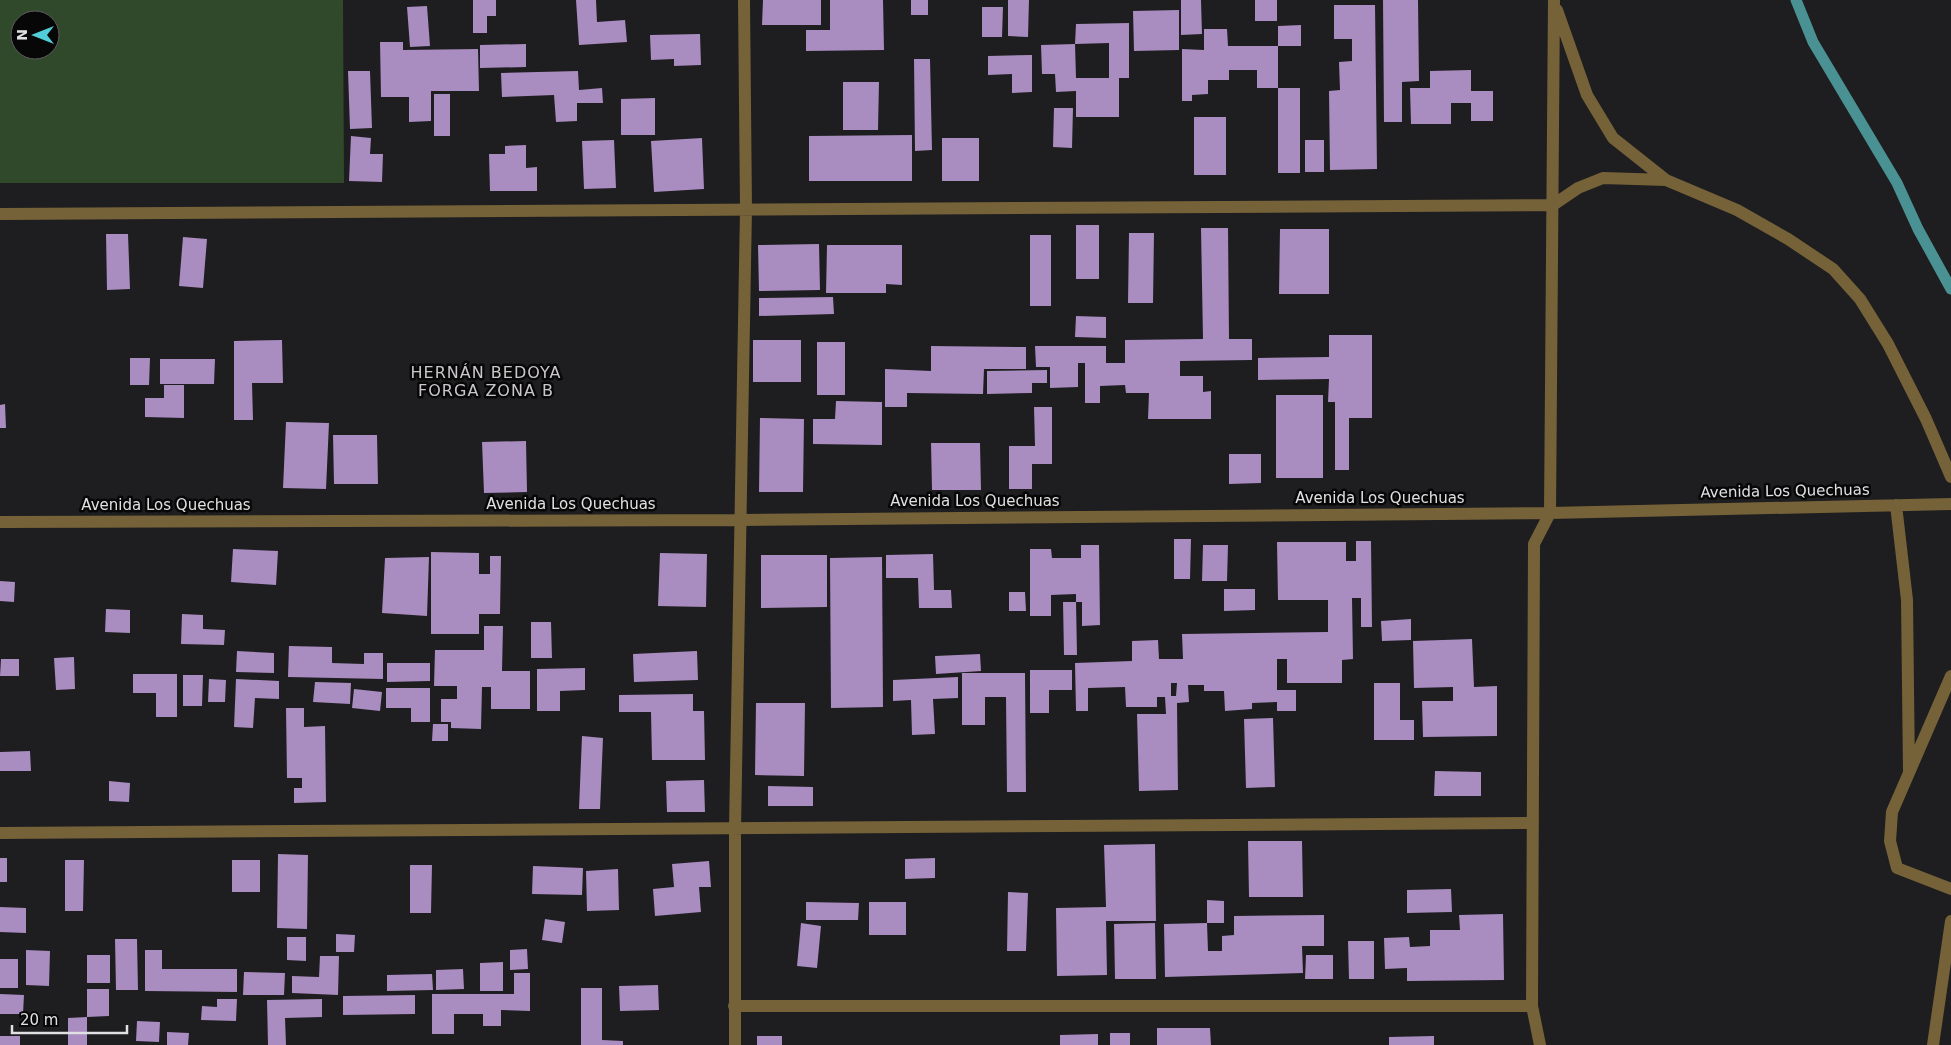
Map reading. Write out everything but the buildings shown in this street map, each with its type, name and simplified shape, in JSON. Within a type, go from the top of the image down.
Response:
[{"type":"street","points":[[735,1045],[735,830],[746,209],[744,0]]},
{"type":"street","points":[[1554,0],[1587,94],[1613,138],[1666,180],[1737,210],[1788,239],[1834,269],[1860,299],[1888,344],[1926,419],[1951,477]]},
{"type":"street","points":[[1540,1045],[1532,1006],[1534,544],[1550,513],[1554,0]]},
{"type":"street","points":[[0,214],[335,214],[746,209],[1553,205],[1578,188],[1602,178],[1666,180]]},
{"type":"street","name":"Avenida Los Quechuas","points":[[0,522],[741,520],[1550,513],[1951,504]]},
{"type":"street","points":[[1896,505],[1908,600],[1909,773]]},
{"type":"street","points":[[1951,676],[1892,812],[1890,841],[1897,868],[1951,889]]},
{"type":"street","points":[[0,833],[735,830],[1533,823]]},
{"type":"street","points":[[1933,1045],[1951,921]]},
{"type":"street","points":[[734,1006],[1532,1006]]},
{"type":"green space","points":[[0,0],[343,0],[344,183],[0,183]]},
{"type":"waterway","points":[[1796,0],[1813,42],[1897,183],[1918,229],[1951,289]]},
{"type":"district","name":"HERNÁN BEDOYA FORGA ZONA B","points":[[486,381]]}]
